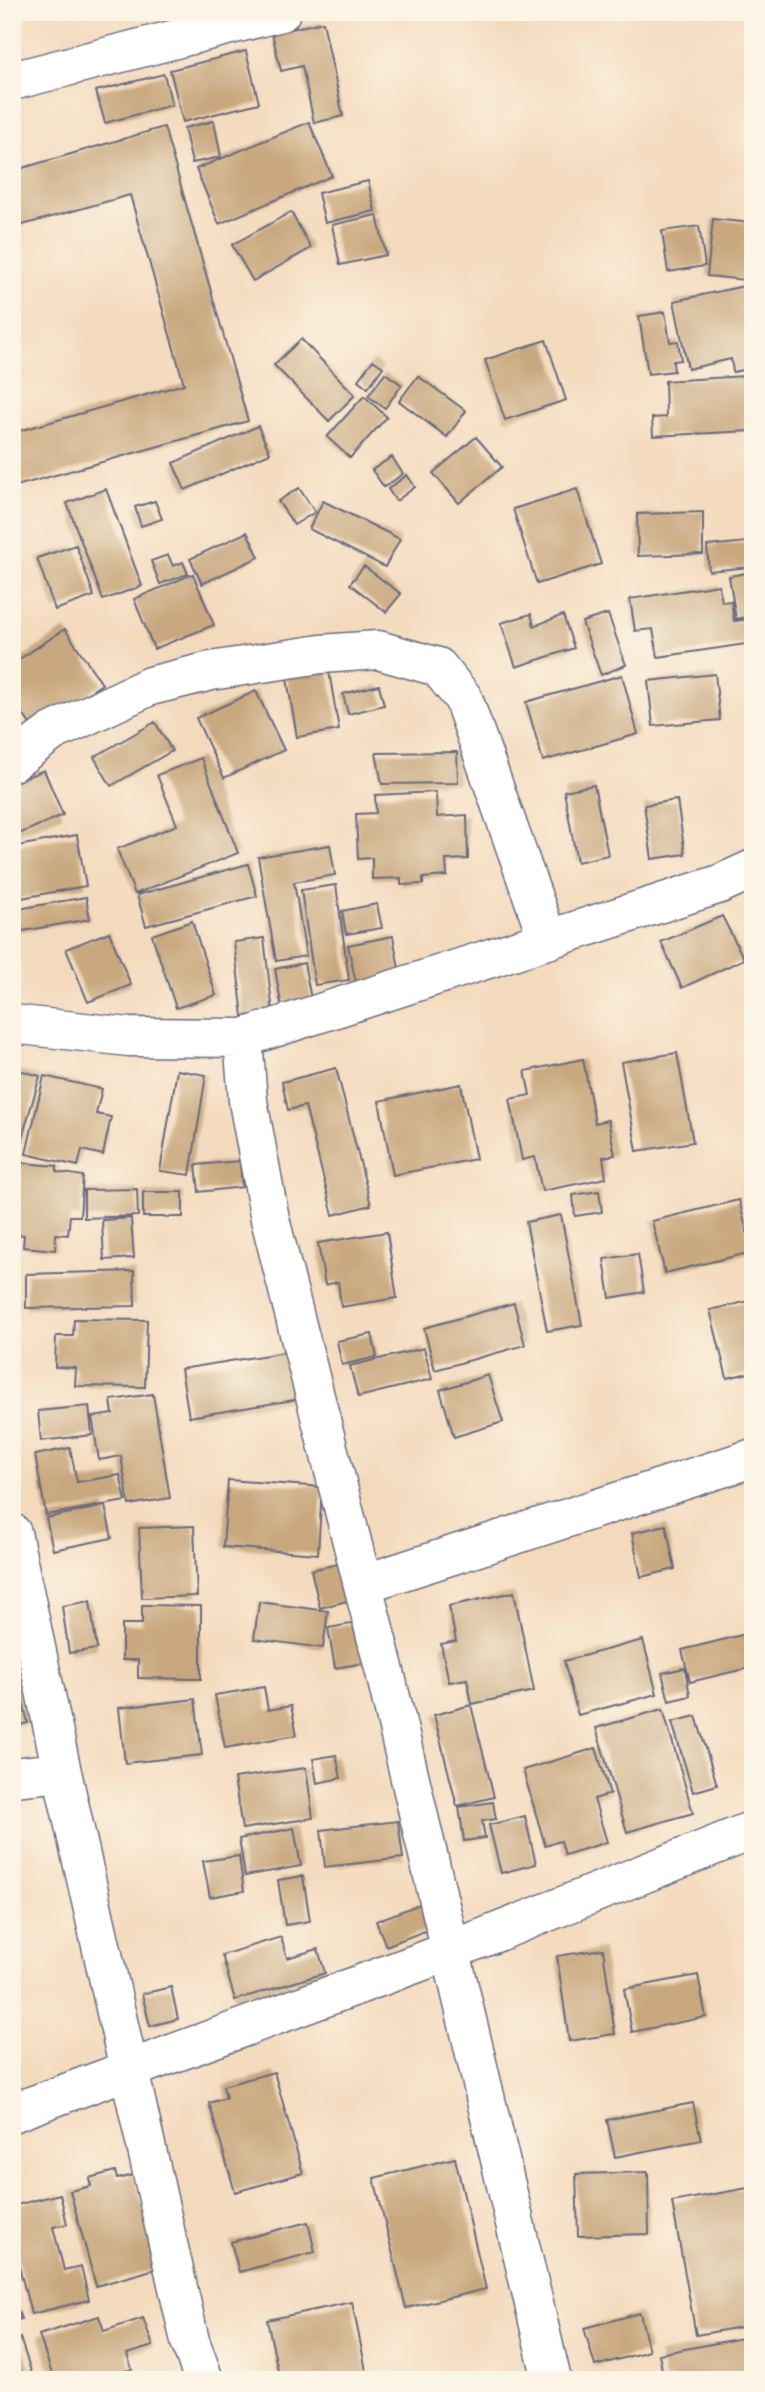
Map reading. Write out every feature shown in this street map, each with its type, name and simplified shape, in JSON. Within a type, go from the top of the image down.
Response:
[{"type":"street","points":[[12,81],[281,12]]},
{"type":"street","points":[[12,762],[52,732],[150,686],[211,671],[321,654],[378,650],[438,667],[463,698],[548,940]]},
{"type":"street","points":[[12,1024],[128,1037],[243,1038],[720,884],[753,869]]},
{"type":"street","points":[[243,1038],[248,1101],[270,1219],[363,1584],[552,2380]]},
{"type":"street","points":[[363,1584],[753,1458]]},
{"type":"street","points":[[12,1533],[62,1772],[190,2341],[204,2380]]},
{"type":"street","points":[[12,1777],[62,1772]]},
{"type":"street","points":[[12,2113],[450,1951],[753,1830]]},
{"type":"building","points":[[323,22],[343,116],[314,123],[302,66],[281,71],[272,33]]},
{"type":"building","points":[[246,51],[259,103],[183,122],[170,70]]},
{"type":"building","points":[[164,74],[172,105],[105,123],[96,91]]},
{"type":"building","points":[[214,121],[221,157],[192,163],[184,128]]},
{"type":"building","points":[[309,122],[332,176],[219,224],[196,169]]},
{"type":"building","points":[[164,127],[248,421],[13,487],[12,433],[184,384],[130,195],[12,228],[12,171]]},
{"type":"building","points":[[368,181],[375,211],[325,223],[318,193]]},
{"type":"building","points":[[291,212],[311,248],[253,281],[232,245]]},
{"type":"building","points":[[377,215],[386,255],[340,265],[332,225]]},
{"type":"building","points":[[713,219],[751,223],[745,280],[707,276]]},
{"type":"building","points":[[699,226],[705,266],[668,272],[662,231]]},
{"type":"building","points":[[753,284],[753,368],[733,372],[731,359],[688,369],[674,301]]},
{"type":"building","points":[[665,312],[670,342],[678,341],[681,360],[673,361],[674,371],[648,374],[639,316]]},
{"type":"building","points":[[301,339],[355,395],[329,421],[274,365]]},
{"type":"building","points":[[546,340],[566,400],[505,420],[485,360]]},
{"type":"building","points":[[373,360],[383,367],[368,388],[358,380]]},
{"type":"building","points":[[385,373],[402,385],[385,408],[368,396]]},
{"type":"building","points":[[418,376],[466,411],[447,437],[399,401]]},
{"type":"building","points":[[745,376],[746,400],[753,400],[753,424],[749,424],[750,431],[653,436],[652,418],[666,417],[665,381]]},
{"type":"building","points":[[364,396],[387,417],[350,458],[327,437]]},
{"type":"building","points":[[258,426],[270,453],[185,490],[173,463]]},
{"type":"building","points":[[476,437],[502,467],[459,503],[433,473]]},
{"type":"building","points":[[392,457],[403,474],[384,487],[372,470]]},
{"type":"building","points":[[407,475],[415,487],[396,501],[388,489]]},
{"type":"building","points":[[299,488],[315,512],[294,525],[278,501]]},
{"type":"building","points":[[106,489],[142,586],[103,600],[67,503]]},
{"type":"building","points":[[577,489],[601,564],[537,584],[513,509]]},
{"type":"building","points":[[155,501],[162,519],[141,526],[135,507]]},
{"type":"building","points":[[323,501],[400,539],[385,567],[309,529]]},
{"type":"building","points":[[703,512],[703,554],[638,556],[637,514]]},
{"type":"building","points":[[247,532],[259,557],[202,584],[190,559]]},
{"type":"building","points":[[747,542],[750,567],[709,571],[707,546]]},
{"type":"building","points":[[76,545],[94,596],[55,610],[37,558]]},
{"type":"building","points":[[168,555],[173,566],[183,562],[188,574],[160,584],[151,561]]},
{"type":"building","points":[[364,566],[401,594],[386,612],[350,584]]},
{"type":"building","points":[[753,572],[753,616],[736,619],[729,576]]},
{"type":"building","points":[[193,574],[214,625],[154,649],[134,599]]},
{"type":"building","points":[[719,585],[722,602],[731,601],[734,621],[753,619],[753,643],[658,657],[653,629],[635,631],[630,599]]},
{"type":"building","points":[[531,614],[534,626],[563,615],[574,648],[516,667],[501,623]]},
{"type":"building","points":[[608,614],[626,665],[601,675],[582,622]]},
{"type":"building","points":[[65,629],[102,684],[34,730],[12,698],[12,664]]},
{"type":"building","points":[[328,666],[339,730],[297,737],[286,673]]},
{"type":"building","points":[[715,674],[720,720],[653,726],[648,681]]},
{"type":"building","points":[[622,675],[638,734],[543,761],[526,702]]},
{"type":"building","points":[[379,685],[384,705],[348,714],[343,694]]},
{"type":"building","points":[[256,691],[284,750],[224,778],[196,718]]},
{"type":"building","points":[[155,722],[172,751],[111,786],[94,757]]},
{"type":"building","points":[[457,752],[458,783],[382,784],[376,753]]},
{"type":"building","points":[[201,758],[238,853],[135,894],[117,849],[177,825],[157,775]]},
{"type":"building","points":[[44,770],[63,815],[12,837],[12,783]]},
{"type":"building","points":[[594,785],[608,855],[577,862],[564,791]]},
{"type":"building","points":[[436,792],[437,817],[467,815],[468,859],[446,860],[447,876],[423,878],[423,884],[401,885],[401,878],[372,879],[372,858],[358,859],[356,814],[376,813],[375,795]]},
{"type":"building","points":[[677,800],[685,854],[652,859],[644,805]]},
{"type":"building","points":[[77,835],[86,886],[16,899],[12,880],[12,847]]},
{"type":"building","points":[[330,845],[335,875],[294,882],[306,956],[276,961],[258,857]]},
{"type":"building","points":[[248,864],[257,896],[146,926],[137,895]]},
{"type":"building","points":[[336,885],[349,980],[315,985],[301,890]]},
{"type":"building","points":[[86,897],[90,919],[12,933],[12,910]]},
{"type":"building","points":[[377,904],[382,928],[346,934],[342,911]]},
{"type":"building","points":[[722,916],[744,959],[682,988],[661,942]]},
{"type":"building","points":[[192,921],[216,995],[176,1008],[152,935]]},
{"type":"building","points":[[109,932],[131,985],[88,1002],[66,949]]},
{"type":"building","points":[[393,936],[402,985],[358,993],[348,945]]},
{"type":"building","points":[[264,938],[273,1013],[243,1016],[234,942]]},
{"type":"building","points":[[304,963],[313,1009],[283,1014],[275,969]]},
{"type":"building","points":[[677,1053],[693,1142],[637,1151],[621,1062]]},
{"type":"building","points":[[583,1059],[595,1123],[608,1120],[615,1155],[603,1157],[606,1178],[542,1191],[535,1157],[522,1160],[510,1099],[530,1095],[525,1071]]},
{"type":"building","points":[[12,1068],[40,1076],[17,1155],[12,1154]]},
{"type":"building","points":[[336,1068],[371,1205],[333,1215],[305,1106],[288,1110],[282,1082]]},
{"type":"building","points":[[177,1070],[206,1075],[190,1175],[160,1171]]},
{"type":"building","points":[[44,1076],[102,1089],[96,1114],[111,1117],[103,1155],[82,1150],[78,1166],[26,1154]]},
{"type":"building","points":[[461,1084],[476,1159],[393,1175],[379,1101]]},
{"type":"building","points":[[240,1161],[242,1187],[199,1192],[196,1165]]},
{"type":"building","points":[[12,1162],[57,1166],[57,1172],[83,1176],[80,1216],[70,1216],[68,1235],[56,1234],[55,1250],[23,1247],[24,1235],[12,1234]]},
{"type":"building","points":[[137,1189],[138,1216],[84,1218],[84,1190]]},
{"type":"building","points":[[599,1191],[602,1212],[575,1216],[573,1195]]},
{"type":"building","points":[[143,1192],[183,1192],[183,1217],[143,1217]]},
{"type":"building","points":[[739,1200],[752,1252],[665,1273],[652,1221]]},
{"type":"building","points":[[561,1215],[582,1325],[547,1331],[526,1222]]},
{"type":"building","points":[[131,1218],[134,1258],[104,1260],[102,1220]]},
{"type":"building","points":[[387,1232],[397,1298],[341,1307],[338,1282],[325,1285],[318,1243]]},
{"type":"building","points":[[638,1254],[644,1292],[610,1298],[604,1259]]},
{"type":"building","points":[[134,1271],[135,1306],[26,1308],[26,1274]]},
{"type":"building","points":[[753,1300],[753,1372],[727,1378],[710,1310]]},
{"type":"building","points":[[514,1303],[525,1345],[435,1370],[424,1328]]},
{"type":"building","points":[[74,1319],[147,1320],[145,1387],[75,1386],[76,1368],[55,1367],[56,1336],[73,1336]]},
{"type":"building","points":[[372,1334],[377,1357],[342,1365],[337,1341]]},
{"type":"building","points":[[424,1348],[432,1379],[358,1397],[350,1366]]},
{"type":"building","points":[[298,1350],[306,1398],[189,1417],[181,1369]]},
{"type":"building","points":[[488,1375],[503,1422],[454,1437],[440,1390]]},
{"type":"building","points":[[153,1394],[170,1498],[129,1505],[121,1456],[99,1460],[92,1417],[113,1414],[111,1400]]},
{"type":"building","points":[[89,1406],[92,1435],[41,1441],[38,1411]]},
{"type":"building","points":[[70,1448],[77,1482],[120,1475],[126,1501],[46,1515],[35,1455]]},
{"type":"building","points":[[228,1480],[322,1487],[318,1554],[223,1547]]},
{"type":"building","points":[[105,1506],[112,1538],[53,1550],[46,1518]]},
{"type":"building","points":[[666,1525],[675,1569],[641,1577],[632,1533]]},
{"type":"building","points":[[194,1526],[197,1596],[142,1598],[139,1528]]},
{"type":"building","points":[[347,1562],[355,1599],[320,1608],[311,1570]]},
{"type":"building","points":[[514,1592],[534,1691],[472,1704],[467,1679],[449,1682],[441,1644],[456,1641],[449,1606]]},
{"type":"building","points":[[90,1601],[97,1649],[69,1653],[62,1606]]},
{"type":"building","points":[[259,1602],[328,1611],[323,1648],[254,1639]]},
{"type":"building","points":[[142,1605],[201,1606],[201,1679],[138,1678],[138,1660],[122,1660],[122,1624],[142,1624]]},
{"type":"building","points":[[363,1622],[370,1662],[335,1668],[328,1628]]},
{"type":"building","points":[[750,1633],[753,1667],[690,1682],[682,1650]]},
{"type":"building","points":[[643,1640],[657,1694],[578,1715],[564,1661]]},
{"type":"building","points":[[685,1668],[690,1696],[669,1701],[662,1673]]},
{"type":"building","points":[[19,1686],[28,1723],[12,1727],[12,1688]]},
{"type":"building","points":[[264,1687],[268,1710],[291,1706],[297,1735],[225,1748],[215,1695]]},
{"type":"building","points":[[195,1699],[202,1755],[125,1763],[119,1708]]},
{"type":"building","points":[[471,1705],[494,1797],[457,1806],[434,1715]]},
{"type":"building","points":[[663,1709],[693,1813],[627,1832],[596,1728]]},
{"type":"building","points":[[696,1716],[717,1785],[693,1792],[672,1722]]},
{"type":"building","points":[[596,1748],[610,1794],[594,1799],[607,1842],[565,1855],[561,1841],[545,1845],[523,1770]]},
{"type":"building","points":[[336,1755],[341,1778],[317,1783],[313,1759]]},
{"type":"building","points":[[306,1768],[313,1818],[242,1829],[234,1778]]},
{"type":"building","points":[[493,1802],[496,1819],[482,1821],[485,1838],[464,1841],[459,1807]]},
{"type":"building","points":[[525,1816],[536,1864],[501,1873],[489,1825]]},
{"type":"building","points":[[398,1821],[403,1858],[325,1867],[321,1830]]},
{"type":"building","points":[[294,1828],[301,1866],[245,1876],[239,1839]]},
{"type":"building","points":[[239,1856],[244,1891],[210,1897],[203,1861]]},
{"type":"building","points":[[303,1876],[310,1921],[285,1925],[278,1880]]},
{"type":"building","points":[[420,1904],[430,1929],[386,1946],[376,1921]]},
{"type":"building","points":[[281,1937],[287,1958],[318,1949],[325,1973],[235,2000],[222,1955]]},
{"type":"building","points":[[603,1949],[615,2034],[569,2041],[557,1956]]},
{"type":"building","points":[[698,1975],[706,2017],[632,2032],[624,1989]]},
{"type":"building","points":[[171,1987],[178,2019],[150,2026],[142,1994]]},
{"type":"building","points":[[274,2072],[303,2173],[235,2192],[209,2103],[226,2098],[223,2086]]},
{"type":"building","points":[[693,2103],[701,2140],[615,2157],[607,2120]]},
{"type":"building","points":[[455,2158],[486,2289],[406,2308],[374,2178]]},
{"type":"building","points":[[115,2171],[117,2179],[134,2175],[159,2268],[96,2286],[70,2191],[91,2186],[89,2178]]},
{"type":"building","points":[[648,2172],[649,2234],[578,2236],[576,2174]]},
{"type":"building","points":[[753,2187],[753,2325],[696,2335],[672,2202]]},
{"type":"building","points":[[60,2194],[67,2224],[53,2227],[64,2270],[81,2266],[89,2300],[31,2314],[12,2238],[12,2206]]},
{"type":"building","points":[[308,2222],[315,2252],[239,2272],[231,2242]]},
{"type":"building","points":[[12,2292],[21,2319],[12,2322]]},
{"type":"building","points":[[352,2302],[368,2380],[280,2380],[267,2320]]},
{"type":"building","points":[[640,2313],[649,2351],[595,2366],[584,2328]]},
{"type":"building","points":[[99,2316],[104,2331],[143,2318],[153,2346],[127,2354],[132,2369],[99,2380],[54,2380],[39,2335]]},
{"type":"building","points":[[753,2336],[753,2378],[664,2380],[659,2354]]},
{"type":"building","points":[[20,2338],[34,2380],[12,2380],[12,2340]]}]
